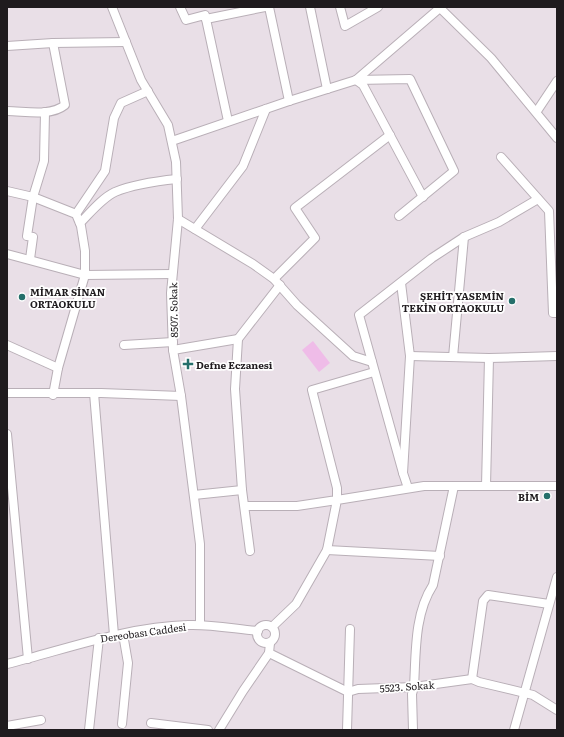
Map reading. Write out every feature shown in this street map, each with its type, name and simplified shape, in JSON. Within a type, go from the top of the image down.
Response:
[{"type":"street","name":"8507. Sokak","points":[[112,7],[141,80],[168,125],[176,162],[178,219],[170,294],[173,346],[200,544],[200,625]]},
{"type":"street","points":[[180,7],[186,20],[205,15],[228,122]]},
{"type":"street","points":[[221,7],[225,15]]},
{"type":"street","points":[[206,19],[265,7]]},
{"type":"street","points":[[269,7],[289,101]]},
{"type":"street","points":[[310,7],[327,89]]},
{"type":"street","points":[[340,7],[345,26],[378,7]]},
{"type":"street","points":[[356,80],[440,7],[492,58],[537,111],[557,138]]},
{"type":"street","points":[[7,46],[53,43],[126,42]]},
{"type":"street","points":[[7,111],[45,112],[58,110],[65,105],[53,43]]},
{"type":"street","points":[[172,141],[356,80],[410,78],[454,171],[399,216]]},
{"type":"street","points":[[356,80],[363,85],[423,196]]},
{"type":"street","points":[[537,111],[557,81]]},
{"type":"street","points":[[76,214],[105,171],[114,118],[121,103],[148,90]]},
{"type":"street","points":[[195,229],[243,166],[266,109]]},
{"type":"street","points":[[30,259],[33,237],[27,236],[33,197],[44,162],[45,112]]},
{"type":"street","points":[[250,551],[242,490],[234,390],[238,339],[277,282],[316,238],[295,208],[390,135]]},
{"type":"street","points":[[501,157],[538,199],[557,216]]},
{"type":"street","points":[[80,223],[115,192],[161,180],[177,179]]},
{"type":"street","points":[[7,191],[33,197],[76,214],[80,223],[85,251],[85,276],[58,368],[53,395]]},
{"type":"street","points":[[408,488],[359,315],[432,258],[464,237],[499,222],[538,199]]},
{"type":"street","points":[[549,210],[553,313],[557,313]]},
{"type":"street","points":[[178,219],[253,264],[277,282],[297,305],[353,356],[372,362]]},
{"type":"street","points":[[453,357],[464,237]]},
{"type":"street","points":[[7,254],[30,259],[85,276],[172,274]]},
{"type":"street","points":[[401,283],[410,356],[403,473]]},
{"type":"street","points":[[124,345],[173,346],[238,339]]},
{"type":"street","points":[[7,345],[58,368]]},
{"type":"street","points":[[410,356],[488,358],[557,356]]},
{"type":"street","points":[[486,486],[488,358]]},
{"type":"street","points":[[272,627],[296,604],[327,550],[337,500],[337,488],[312,390],[374,372]]},
{"type":"street","points":[[7,393],[53,395],[94,393],[181,396]]},
{"type":"street","points":[[94,393],[114,635]]},
{"type":"street","points":[[7,434],[28,659]]},
{"type":"street","points":[[245,506],[297,506],[424,486],[557,486]]},
{"type":"street","points":[[413,730],[412,694],[414,687],[420,616],[425,597],[433,585],[454,486]]},
{"type":"street","points":[[194,495],[242,490]]},
{"type":"street","points":[[327,550],[440,556]]},
{"type":"street","points":[[514,730],[557,577]]},
{"type":"street","points":[[472,679],[483,601],[488,595],[549,604]]},
{"type":"street","name":"Dereobası Caddesi","points":[[7,664],[98,638],[173,626],[200,625],[258,631]]},
{"type":"street","points":[[270,642],[264,643],[259,640],[258,631],[264,625],[272,627]]},
{"type":"street","points":[[219,730],[269,653],[270,642],[275,636],[272,627]]},
{"type":"street","points":[[347,730],[350,629]]},
{"type":"street","points":[[122,724],[128,663],[123,634]]},
{"type":"street","points":[[89,730],[98,638]]},
{"type":"street","points":[[269,653],[348,692]]},
{"type":"street","name":"5523. Sokak","points":[[348,692],[358,689],[414,687],[472,679],[533,695],[557,710]]},
{"type":"street","points":[[7,726],[41,720]]},
{"type":"street","points":[[151,723],[208,730]]},
{"type":"shaded area","points":[[313,341],[330,363],[319,372],[302,350]]},
{"type":"place","name":"MİMAR SİNAN ORTAOKULU","points":[[22,297]]},
{"type":"place","name":"ŞEHİT YASEMİN TEKİN ORTAOKULU","points":[[512,301]]},
{"type":"place","name":"Defne Eczanesi","points":[[188,364]]},
{"type":"place","name":"BİM","points":[[547,496]]}]
